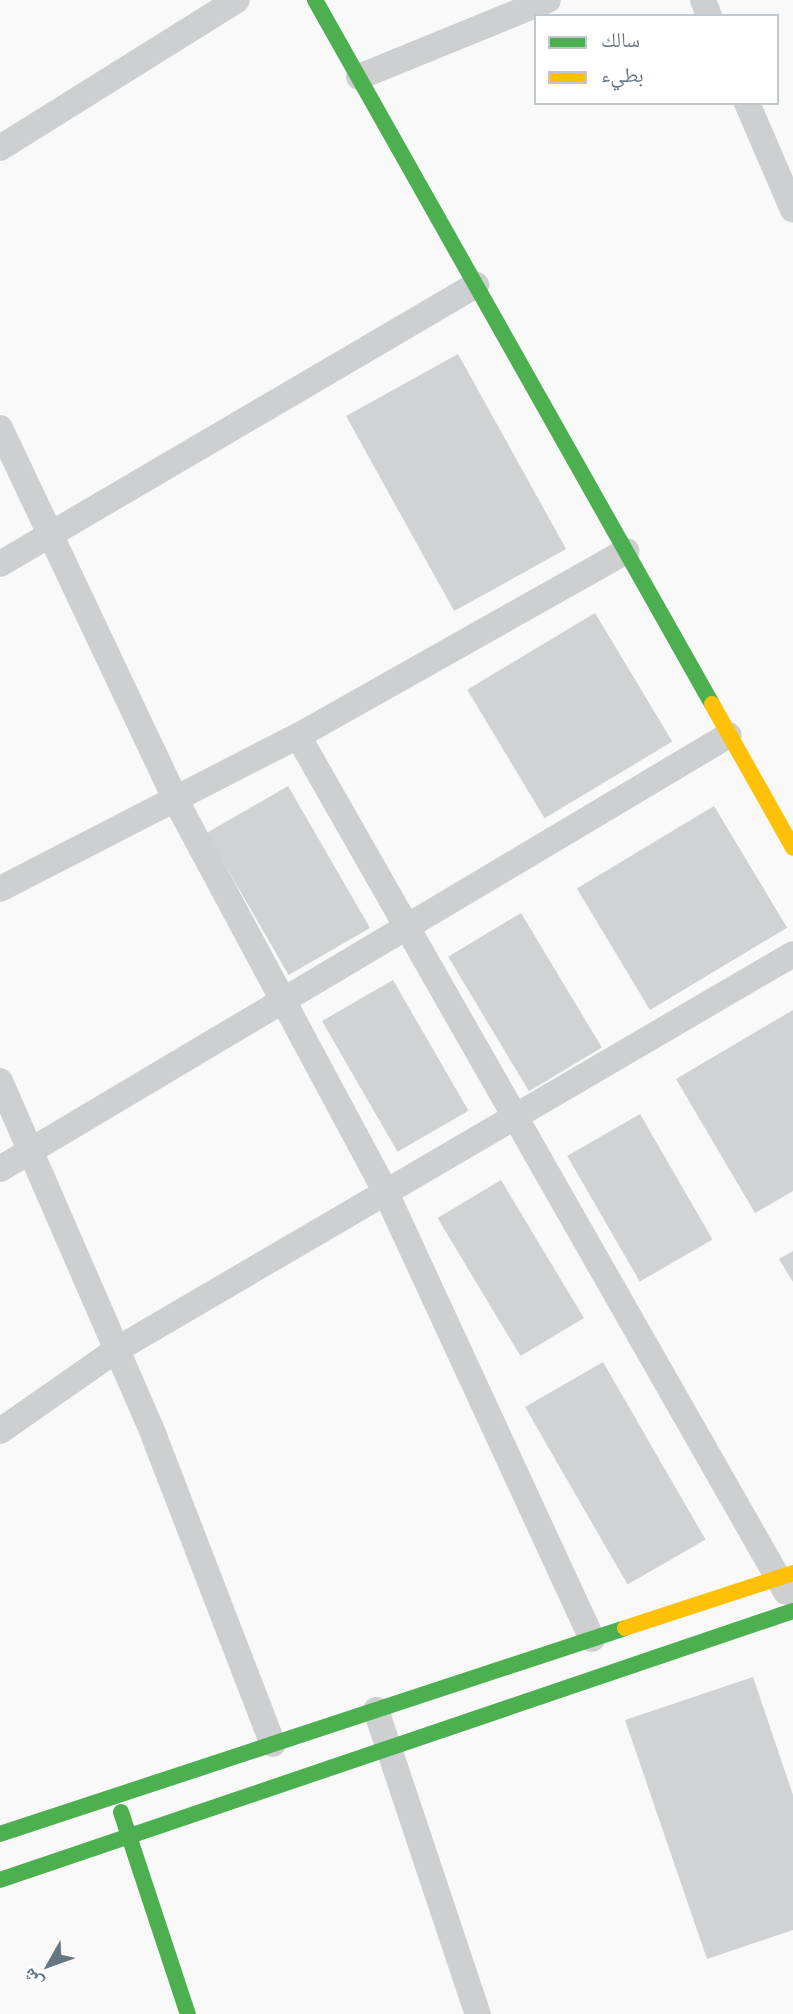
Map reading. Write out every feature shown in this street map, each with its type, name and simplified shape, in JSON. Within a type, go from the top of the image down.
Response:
[{"type":"street","points":[[0,148],[237,0]]},
{"type":"street","points":[[315,0],[793,848]]},
{"type":"street","points":[[359,78],[548,0]]},
{"type":"street","points":[[748,105],[793,210]]},
{"type":"street","points":[[0,564],[476,285]]},
{"type":"street","points":[[0,428],[175,799],[386,1193],[592,1639]]},
{"type":"street","points":[[0,889],[298,736],[626,551]]},
{"type":"street","points":[[0,1168],[729,735]]},
{"type":"street","points":[[0,1880],[793,1612],[787,1575],[298,736]]},
{"type":"street","points":[[0,1431],[116,1350],[519,1117],[793,954]]},
{"type":"street","points":[[0,1081],[116,1350],[273,1744]]},
{"type":"street","points":[[0,1834],[787,1575]]},
{"type":"street","points":[[376,1710],[478,2014]]},
{"type":"street","points":[[116,1796],[188,2014]]},
{"type":"building","points":[[458,354],[566,549],[454,611],[346,416]]},
{"type":"building","points":[[595,613],[672,742],[545,818],[467,690]]},
{"type":"building","points":[[288,786],[370,928],[289,975],[207,833]]},
{"type":"building","points":[[714,806],[787,928],[650,1010],[577,888]]},
{"type":"building","points":[[521,913],[602,1048],[529,1091],[448,957]]},
{"type":"building","points":[[393,980],[468,1111],[397,1152],[322,1021]]},
{"type":"building","points":[[793,1010],[793,1191],[755,1213],[676,1079]]},
{"type":"building","points":[[640,1114],[712,1240],[640,1282],[567,1156]]},
{"type":"building","points":[[501,1180],[584,1318],[520,1356],[438,1218]]},
{"type":"building","points":[[793,1251],[793,1282],[779,1259]]},
{"type":"building","points":[[603,1362],[706,1540],[628,1585],[525,1407]]},
{"type":"building","points":[[753,1677],[793,1795],[793,1930],[707,1959],[625,1720]]},
{"type":"traffic: fast","points":[[315,0],[712,704]]},
{"type":"traffic: fast","points":[[0,1880],[793,1611]]},
{"type":"traffic: fast","points":[[0,1834],[625,1628]]},
{"type":"traffic: fast","points":[[121,1812],[188,2014]]},
{"type":"traffic: slow","points":[[712,704],[793,848]]},
{"type":"traffic: slow","points":[[625,1628],[793,1573]]}]
